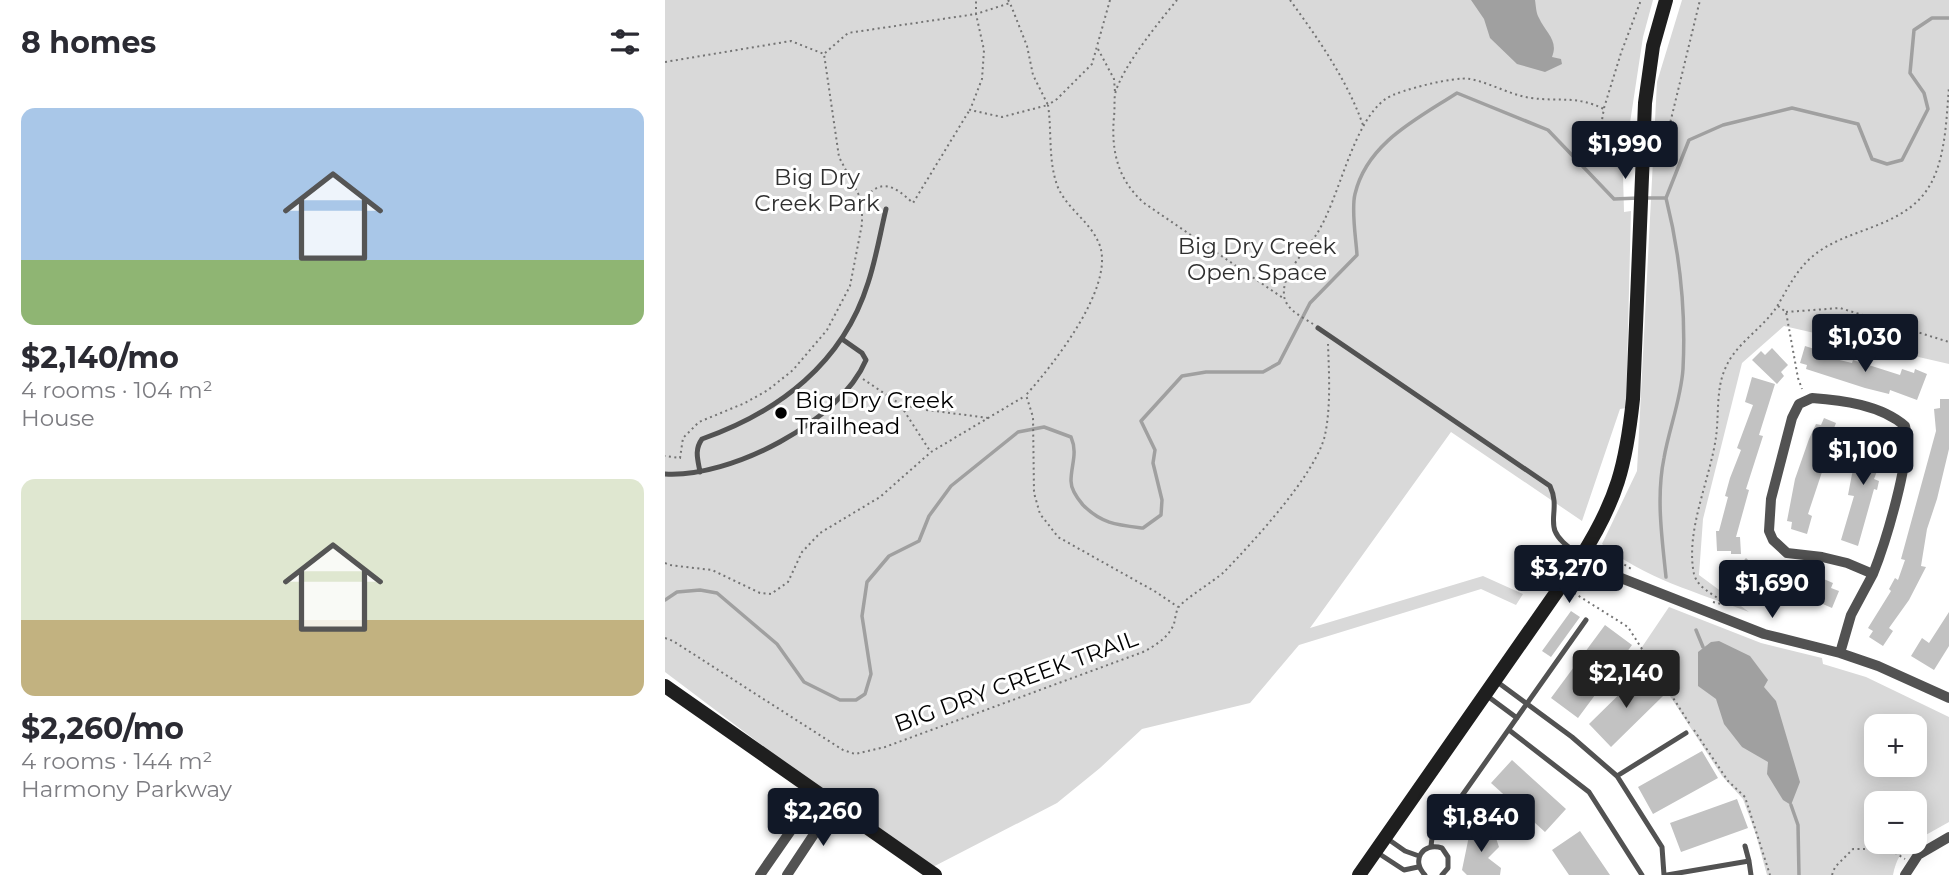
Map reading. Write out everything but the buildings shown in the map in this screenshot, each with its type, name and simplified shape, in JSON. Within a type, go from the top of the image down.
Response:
[{"type":"main road","points":[[1359,875],[1496,681],[1605,518],[1627,454],[1633,399],[1648,78],[1653,46],[1666,0]]},
{"type":"main road","points":[[665,687],[935,875]]},
{"type":"street","points":[[1840,653],[1851,615],[1873,574],[1882,552],[1907,451],[1905,426],[1894,416],[1879,411],[1834,400],[1806,399],[1792,418],[1773,487],[1768,522],[1773,540],[1787,553],[1835,560],[1873,574]]},
{"type":"street","points":[[1581,557],[1598,569],[1764,634],[1840,653],[1878,666],[1948,697]]},
{"type":"street","points":[[760,875],[817,793]]},
{"type":"street","points":[[786,875],[834,804]]},
{"type":"street","points":[[1905,875],[1911,863],[1927,848],[1949,836]]},
{"type":"lane","points":[[700,472],[697,454],[702,439],[739,425],[776,404],[805,382],[842,339],[868,284],[886,209]]},
{"type":"lane","points":[[1318,328],[1550,486],[1556,499],[1554,529],[1562,541],[1581,557]]},
{"type":"lane","points":[[665,474],[700,472],[744,460],[786,439],[818,416],[857,375],[866,360],[862,352],[842,339]]},
{"type":"lane","points":[[1431,846],[1432,838],[1586,620]]},
{"type":"lane","points":[[1496,681],[1572,737],[1617,776],[1662,847],[1665,875],[1749,861]]},
{"type":"lane","points":[[1486,695],[1517,718]]},
{"type":"lane","points":[[1509,730],[1589,792],[1642,875]]},
{"type":"lane","points":[[1617,776],[1686,733]]},
{"type":"lane","points":[[1384,836],[1405,851],[1419,856]]},
{"type":"lane","points":[[1425,875],[1419,867],[1419,856],[1431,846],[1442,848],[1448,857],[1448,868],[1442,875]]},
{"type":"lane","points":[[1745,846],[1751,875]]},
{"type":"lane","points":[[1375,851],[1404,870],[1419,867]]},
{"type":"path","points":[[862,201],[871,190],[883,185],[897,188],[913,203],[969,110],[982,79],[984,50],[976,14],[976,0]]},
{"type":"path","points":[[969,110],[1002,117],[1048,105],[1092,64],[1111,0]]},
{"type":"path","points":[[1115,95],[1134,58],[1177,0]]},
{"type":"path","points":[[1290,0],[1344,81],[1364,128]]},
{"type":"path","points":[[1631,157],[1619,153],[1604,141],[1601,132],[1604,109],[1641,0]]},
{"type":"path","points":[[1644,156],[1657,155],[1665,144],[1700,0]]},
{"type":"path","points":[[665,563],[712,570],[760,593],[771,594],[788,582],[802,552],[820,533],[880,497],[931,452],[1026,395],[1071,339],[1086,311],[1102,265],[1100,247],[1092,231],[1068,206],[1058,188],[1052,169],[1048,105],[1033,75],[1027,46],[1009,1],[976,14],[848,33],[824,54]]},
{"type":"path","points":[[665,62],[791,41],[824,54]]},
{"type":"path","points":[[1098,48],[1114,79],[1114,149],[1118,168],[1130,191],[1284,298]]},
{"type":"path","points":[[665,456],[680,458],[683,438],[699,422],[745,403],[768,390],[793,370],[827,330],[850,286],[862,224],[862,201],[839,157],[824,54]]},
{"type":"path","points":[[1318,328],[1288,307],[1284,298],[1284,286],[1330,210],[1348,160],[1364,128],[1386,99],[1438,82],[1460,78],[1472,79],[1528,98],[1576,99],[1604,109]]},
{"type":"path","points":[[1708,600],[1721,604],[1719,599],[1698,584],[1694,576],[1695,525],[1716,438],[1723,372],[1737,350],[1762,325],[1777,306],[1780,296],[1814,256],[1854,234],[1896,217],[1928,189],[1943,144],[1949,87]]},
{"type":"path","points":[[1777,306],[1786,312],[1840,308],[1949,342]]},
{"type":"path","points":[[1786,312],[1798,378],[1806,399]]},
{"type":"path","name":"BIG DRY CREEK TRAIL","points":[[665,638],[843,750],[855,754],[898,743],[1143,652],[1166,636],[1178,608],[1215,581],[1234,562],[1283,504],[1320,450],[1325,434],[1329,370],[1328,340],[1318,328]]},
{"type":"path","points":[[857,375],[900,404],[990,418]]},
{"type":"path","points":[[1026,395],[1033,417],[1034,493],[1040,513],[1058,537],[1156,592],[1178,608]]},
{"type":"path","points":[[900,404],[931,452]]},
{"type":"path","points":[[1601,550],[1638,572]]},
{"type":"path","points":[[1574,593],[1628,627],[1728,781],[1745,797],[1770,875]]},
{"type":"path","points":[[1832,875],[1835,867],[1853,849],[1889,849],[1911,863]]},
{"type":"green space","name":"Big Dry Creek Open Space","points":[[665,0],[1653,0],[1643,37],[1628,136],[1622,136],[1624,212],[1631,211],[1626,408],[1620,409],[1582,521],[1451,432],[1310,628],[1483,576],[1523,594],[1516,605],[1481,589],[1299,645],[1250,703],[1142,729],[1057,803],[927,870],[665,672]]},
{"type":"green space","points":[[1682,0],[1949,0],[1949,364],[1784,326],[1742,363],[1703,519],[1699,575],[1749,612],[1653,575],[1602,544],[1637,471],[1657,82]]},
{"type":"green space","points":[[1669,607],[1761,643],[1822,658],[1823,664],[1866,677],[1949,717],[1949,822],[1927,834],[1927,791],[1864,791],[1864,854],[1902,854],[1893,875],[1767,875],[1743,799],[1722,776],[1640,650]]},
{"type":"shaded area","points":[[1471,0],[1535,0],[1538,16],[1553,41],[1552,57],[1561,59],[1562,64],[1545,72],[1517,64],[1490,38],[1484,19]]},
{"type":"shaded area","points":[[1719,641],[1750,656],[1768,680],[1764,687],[1776,701],[1800,782],[1791,805],[1783,800],[1767,774],[1768,762],[1742,747],[1724,724],[1716,699],[1698,686],[1698,652],[1711,642]]},
{"type":"waterway","points":[[1647,198],[1666,198],[1689,140],[1723,125],[1792,108],[1858,124],[1872,159],[1887,164],[1902,160],[1928,109],[1924,93],[1910,73],[1914,30],[1932,18],[1949,18]]},
{"type":"waterway","points":[[665,600],[677,592],[700,590],[717,593],[777,644],[804,682],[840,700],[856,700],[865,694],[871,674],[862,616],[867,582],[889,556],[919,541],[929,516],[951,486],[1018,432],[1044,427],[1071,437],[1074,454],[1071,484],[1081,502],[1103,520],[1143,528],[1161,515],[1162,500],[1153,463],[1155,450],[1141,421],[1182,376],[1206,372],[1263,372],[1279,363],[1310,303],[1357,255],[1354,201],[1361,176],[1370,160],[1395,134],[1457,93],[1548,130],[1614,199],[1639,198]]},
{"type":"waterway","points":[[1666,198],[1681,283],[1684,347],[1682,380],[1666,447],[1660,488],[1666,577]]},
{"type":"waterway","points":[[1696,630],[1703,647]]},
{"type":"waterway","points":[[1791,805],[1798,825],[1799,875]]},
{"type":"place","name":"Big Dry Creek Trailhead","points":[[781,413]]},
{"type":"park label","name":"Big Dry Creek Park","points":[[817,190]]}]
